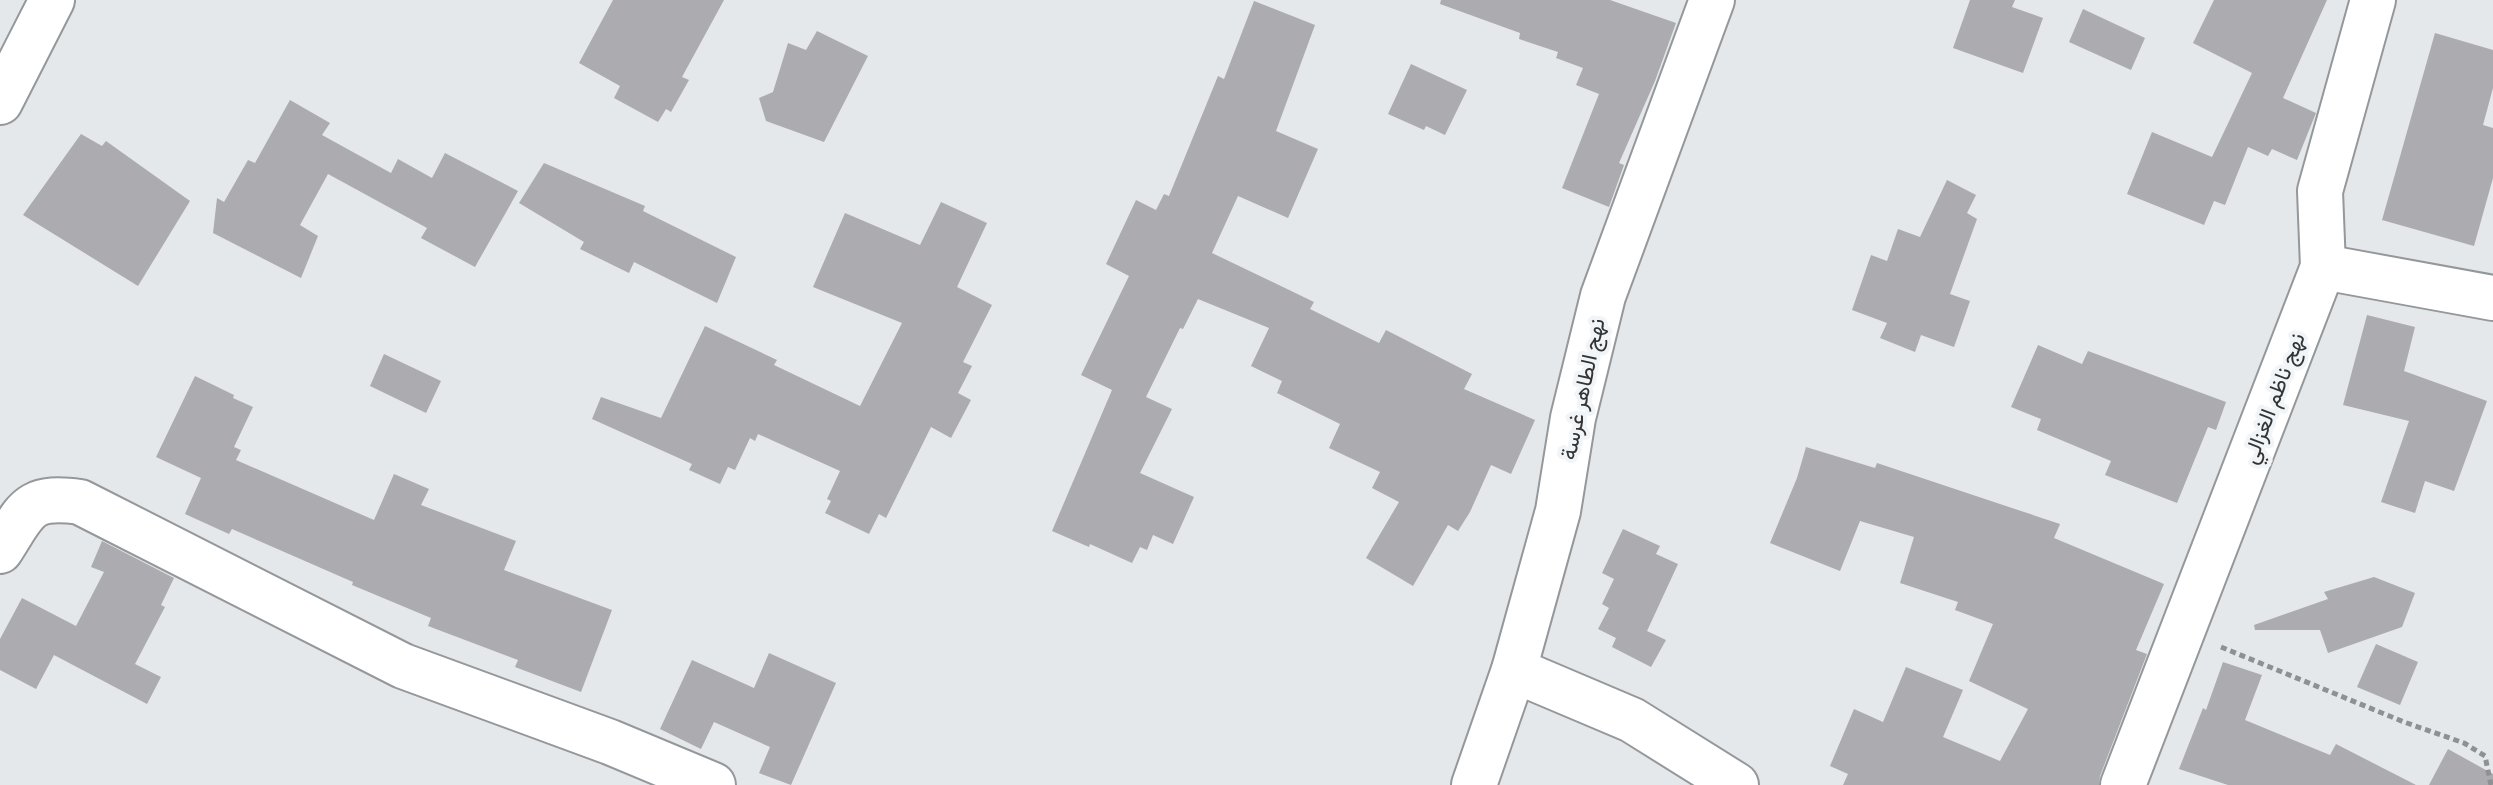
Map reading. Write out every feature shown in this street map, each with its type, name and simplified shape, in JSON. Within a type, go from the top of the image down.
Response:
[{"type":"street","points":[[0,102],[52,0]]},
{"type":"street","name":"نهج الطاهر غرسة","points":[[1474,785],[1514,670],[1558,511],[1573,418],[1603,296],[1712,0]]},
{"type":"street","name":"نهج ناظم الغزالي","points":[[2123,785],[2323,267],[2320,191],[2373,0]]},
{"type":"street","points":[[2323,267],[2493,298]]},
{"type":"street","points":[[0,551],[28,508],[51,498],[80,502],[403,666],[610,742],[713,785]]},
{"type":"street","points":[[1514,670],[1632,720],[1736,785]]},
{"type":"path","points":[[2183,631],[2404,722],[2464,743],[2485,756],[2491,785]]},
{"type":"building","points":[[613,0],[724,0],[682,77],[689,80],[671,112],[666,109],[658,122],[614,98],[620,86],[579,63]]},
{"type":"building","points":[[1441,0],[1610,0],[1676,23],[1655,81],[1619,163],[1624,165],[1609,207],[1562,188],[1599,94],[1576,85],[1583,68],[1556,58],[1558,52],[1519,39],[1520,33],[1440,4]]},
{"type":"building","points":[[1970,0],[2015,0],[2012,7],[2043,18],[2023,73],[1953,48]]},
{"type":"building","points":[[2214,0],[2327,0],[2283,98],[2316,113],[2297,160],[2272,149],[2268,156],[2248,147],[2225,205],[2214,201],[2204,225],[2127,194],[2152,132],[2212,157],[2252,73],[2193,43]]},
{"type":"building","points":[[1254,1],[1315,25],[1276,131],[1318,149],[1288,218],[1238,196],[1212,253],[1314,302],[1310,309],[1379,343],[1386,330],[1472,374],[1464,389],[1535,420],[1511,474],[1491,465],[1458,531],[1448,525],[1413,586],[1366,558],[1399,502],[1372,488],[1380,472],[1329,448],[1340,424],[1277,393],[1282,381],[1251,366],[1269,328],[1198,299],[1146,397],[1172,409],[1140,473],[1194,497],[1173,544],[1153,535],[1147,550],[1140,547],[1132,563],[1052,531],[1112,390],[1081,375],[1129,276],[1106,264],[1136,200],[1156,210],[1164,194],[1169,196],[1218,76],[1224,79]]},
{"type":"building","points":[[2083,9],[2145,38],[2131,70],[2069,42]]},
{"type":"building","points":[[817,31],[868,56],[824,142],[766,121],[759,98],[773,92],[788,43],[806,50]]},
{"type":"building","points":[[2435,33],[2493,50],[2493,88],[2483,125],[2493,128],[2493,178],[2474,246],[2382,220]]},
{"type":"building","points":[[1411,64],[1467,90],[1445,135],[1426,126],[1424,130],[1388,114]]},
{"type":"building","points":[[290,100],[330,123],[322,135],[391,173],[398,159],[432,178],[445,153],[518,191],[475,267],[421,238],[427,228],[328,174],[300,225],[318,236],[301,278],[213,233],[217,198],[224,202],[248,160],[255,163]]},
{"type":"building","points":[[81,134],[102,146],[106,141],[190,201],[138,286],[23,215]]},
{"type":"building","points":[[544,163],[645,206],[643,211],[736,257],[717,303],[634,262],[629,273],[580,249],[584,242],[519,203]]},
{"type":"building","points":[[1947,180],[1976,195],[1967,213],[1977,219],[1950,294],[1970,301],[1954,347],[1921,335],[1915,352],[1880,338],[1887,323],[1852,310],[1871,255],[1887,261],[1898,229],[1920,237]]},
{"type":"building","points":[[941,202],[987,223],[957,287],[992,305],[963,362],[972,366],[958,393],[971,400],[951,438],[931,427],[886,518],[879,514],[869,534],[825,513],[831,501],[827,499],[840,471],[758,434],[755,441],[750,438],[735,470],[728,467],[720,484],[689,470],[692,464],[592,419],[601,397],[661,418],[705,326],[777,360],[774,365],[860,406],[902,323],[813,287],[845,213],[920,245]]},
{"type":"building","points":[[2367,315],[2415,327],[2404,371],[2487,401],[2454,491],[2425,481],[2415,513],[2381,502],[2409,421],[2343,405]]},
{"type":"building","points":[[2038,345],[2082,364],[2088,351],[2226,402],[2216,430],[2208,427],[2177,503],[2105,475],[2111,461],[2037,430],[2041,419],[2011,407]]},
{"type":"building","points":[[384,354],[441,381],[426,413],[370,386]]},
{"type":"building","points":[[195,376],[253,407],[234,447],[241,450],[236,460],[374,520],[394,474],[429,489],[421,505],[516,541],[504,570],[612,610],[581,692],[515,667],[518,660],[428,626],[431,618],[352,585],[353,582],[232,529],[229,534],[185,514],[201,478],[156,457]]},
{"type":"building","points":[[1806,447],[1875,468],[1877,463],[2060,524],[2054,538],[2164,584],[2136,650],[2147,654],[2099,785],[1843,785],[1848,774],[1830,766],[1854,709],[1883,722],[1906,667],[1963,690],[1943,737],[2000,761],[2028,709],[1969,681],[1993,624],[1955,610],[1958,602],[1900,583],[1914,537],[1860,521],[1840,571],[1770,543],[1797,478]]},
{"type":"building","points":[[1623,529],[1660,546],[1656,554],[1678,564],[1647,631],[1666,640],[1651,667],[1612,647],[1616,638],[1598,629],[1609,608],[1602,604],[1614,579],[1602,573]]},
{"type":"building","points":[[102,541],[174,578],[161,605],[165,607],[135,664],[161,677],[147,704],[54,655],[36,689],[0,670],[0,639],[22,598],[76,626],[104,572],[91,567]]},
{"type":"building","points":[[2374,577],[2415,593],[2402,627],[2328,653],[2320,630],[2255,630],[2254,625],[2328,599],[2324,592]]},
{"type":"building","points":[[2376,644],[2418,662],[2400,705],[2357,687]]},
{"type":"building","points":[[769,653],[836,683],[791,785],[759,773],[770,747],[714,722],[701,749],[660,729],[692,660],[754,688]]},
{"type":"building","points":[[2223,662],[2262,675],[2245,720],[2330,755],[2336,744],[2416,785],[2228,785],[2179,769],[2203,708],[2206,710]]},
{"type":"building","points":[[2448,749],[2493,774],[2493,785],[2429,785]]}]
